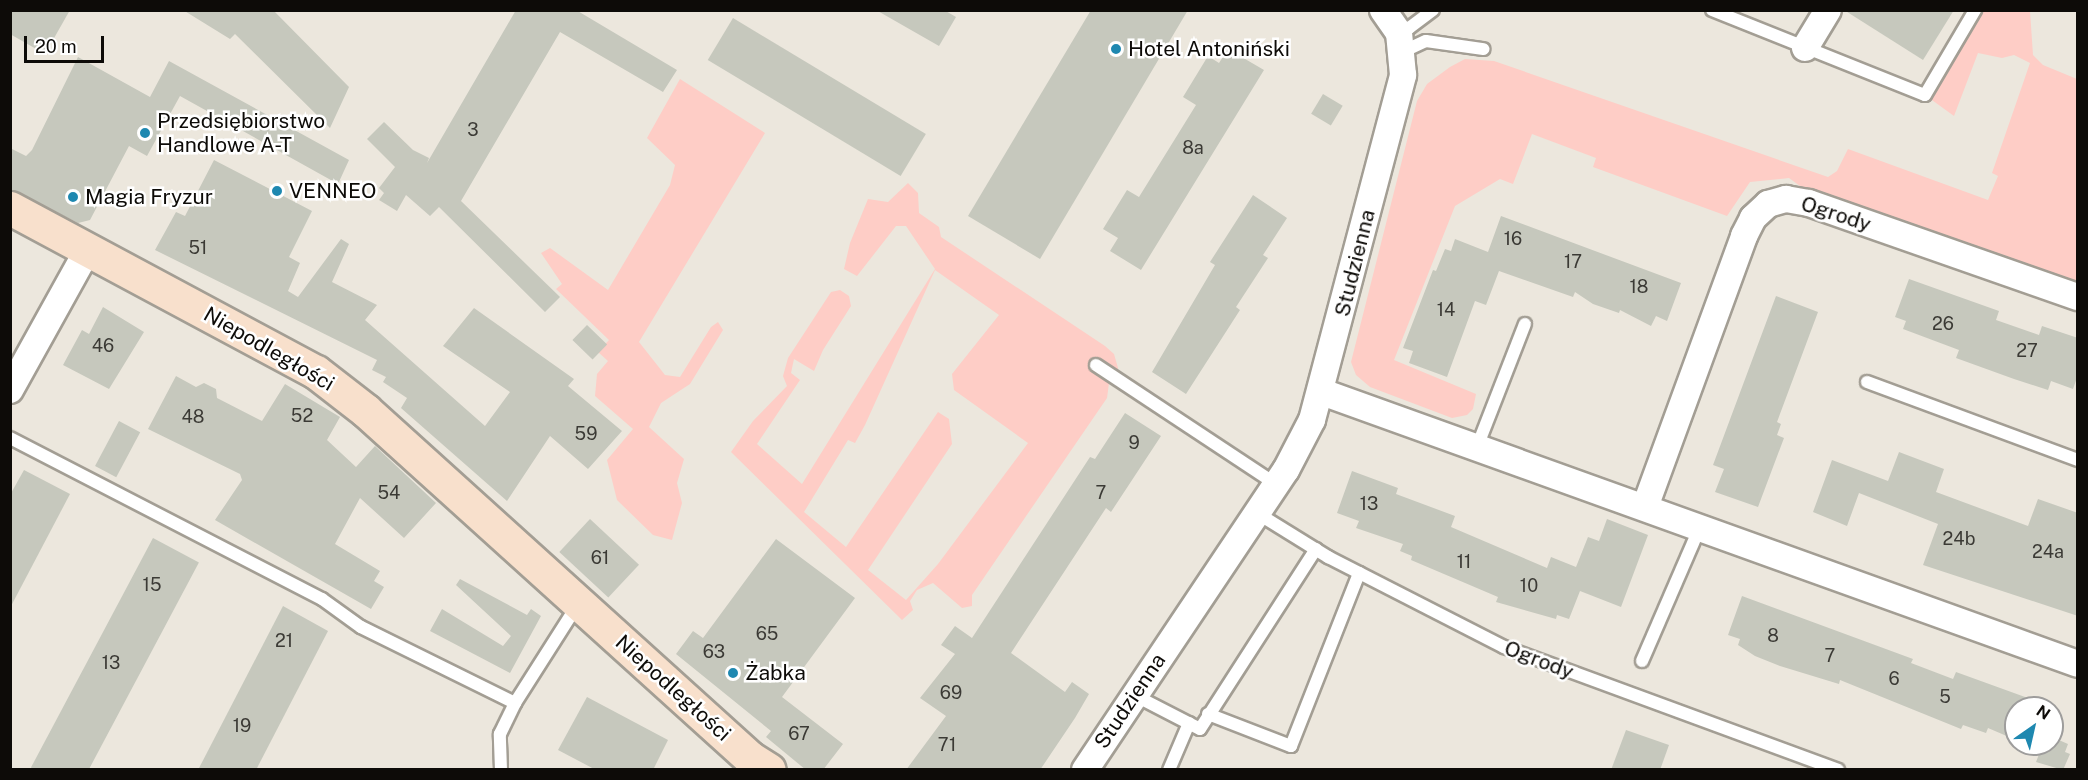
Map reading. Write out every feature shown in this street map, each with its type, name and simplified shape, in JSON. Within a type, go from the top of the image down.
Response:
[{"type":"street","points":[[1805,48],[1828,10]]},
{"type":"street","name":"Studzienna","points":[[1085,770],[1304,440],[1322,392],[1403,75],[1395,31]]},
{"type":"street","name":"Ogrody","points":[[1645,507],[1744,236],[1753,218],[1768,204],[1786,199],[1809,203],[2078,297]]},
{"type":"street","name":"Niepodległości","points":[[10,208],[316,372],[365,410],[750,758],[769,770]]},
{"type":"street","points":[[10,390],[88,249]]},
{"type":"street","points":[[1322,392],[2078,664]]},
{"type":"lane","points":[[1395,31],[1409,28],[1433,10]]},
{"type":"lane","points":[[1712,10],[1925,95],[1976,10]]},
{"type":"lane","points":[[1395,31],[1426,41],[1483,49]]},
{"type":"lane","points":[[1477,447],[1525,324]]},
{"type":"lane","points":[[1096,366],[1276,484]]},
{"type":"lane","points":[[1867,382],[2078,460]]},
{"type":"lane","points":[[10,438],[322,599],[361,627],[516,703]]},
{"type":"lane","name":"Ogrody","points":[[1257,513],[1359,573],[1504,647],[1838,770]]},
{"type":"lane","points":[[1641,661],[1700,527]]},
{"type":"lane","points":[[1134,695],[1200,729],[1316,549]]},
{"type":"lane","points":[[1208,714],[1290,746],[1359,573]]},
{"type":"lane","points":[[501,770],[500,734],[516,703],[578,604]]},
{"type":"lane","points":[[1169,770],[1189,723]]},
{"type":"shaded area","points":[[1975,11],[2030,11],[2033,55],[2043,65],[2077,79],[2077,284],[1807,191],[1789,178],[1750,182],[1727,216],[1593,167],[1596,158],[1532,134],[1513,184],[1500,179],[1455,206],[1394,360],[1476,394],[1473,409],[1467,415],[1452,418],[1370,387],[1356,375],[1351,362],[1417,101],[1427,84],[1450,67],[1465,59],[1494,61],[1828,177],[1837,171],[1848,149],[1988,200],[1998,176],[1992,173],[2030,63],[2014,55],[2002,58],[1978,53],[1954,116],[1925,95]]},
{"type":"shaded area","points":[[680,79],[765,133],[639,342],[665,375],[680,377],[711,327],[718,322],[723,330],[690,384],[661,403],[649,427],[684,459],[677,483],[682,503],[672,540],[653,535],[617,500],[607,460],[633,429],[595,396],[597,374],[608,361],[598,352],[609,340],[556,289],[562,284],[541,253],[550,248],[608,290],[670,185],[675,165],[647,138]]},
{"type":"shaded area","points":[[908,183],[918,193],[919,213],[939,227],[941,237],[1105,346],[1114,354],[1118,368],[1117,379],[1110,376],[1107,398],[972,595],[972,606],[962,608],[933,583],[917,590],[910,601],[913,610],[902,620],[731,452],[753,421],[787,386],[783,376],[788,358],[831,292],[840,290],[849,296],[851,306],[823,350],[814,371],[794,359],[791,373],[800,380],[757,444],[802,484],[935,269],[906,226],[896,226],[857,276],[844,269],[850,243],[868,199],[888,202]],"holes":[[[935,270],[999,315],[952,374],[954,390],[1028,443],[938,564],[906,600],[868,570],[952,444],[949,419],[938,412],[846,547],[804,512],[848,440],[855,443],[865,425]]]},
{"type":"building","points":[[10,10],[70,10],[45,54],[10,34]]},
{"type":"building","points":[[183,10],[273,10],[349,87],[330,128],[235,34],[230,39]]},
{"type":"building","points":[[516,10],[576,10],[677,70],[663,92],[560,32],[461,201],[560,297],[545,312],[439,207],[430,216],[406,195],[397,211],[379,200],[384,193],[379,188],[395,167],[367,139],[384,122],[413,150],[429,158],[427,163]]},
{"type":"building","points":[[876,10],[944,10],[956,17],[939,46]]},
{"type":"building","points":[[1091,10],[1188,10],[1040,259],[968,216]]},
{"type":"building","points":[[1844,10],[1954,10],[1923,60]]},
{"type":"building","points":[[733,18],[926,134],[901,176],[708,60]]},
{"type":"building","points":[[1228,49],[1264,70],[1141,270],[1110,251],[1118,238],[1103,229],[1127,190],[1139,197],[1196,105],[1183,97],[1208,56],[1219,63]]},
{"type":"building","points":[[78,57],[150,97],[169,61],[349,160],[338,184],[180,96],[147,156],[129,146],[90,220],[78,223],[10,189],[10,148],[26,156],[32,150]]},
{"type":"building","points":[[1323,94],[1343,106],[1331,126],[1311,114]]},
{"type":"building","points":[[214,160],[312,211],[289,257],[300,263],[288,291],[298,297],[341,239],[349,244],[332,282],[377,305],[365,320],[485,426],[510,392],[443,346],[474,308],[574,379],[568,386],[622,431],[588,469],[550,436],[507,501],[401,408],[407,398],[383,382],[386,377],[372,370],[377,360],[155,250],[176,212],[185,216]]},
{"type":"building","points":[[1253,195],[1287,218],[1263,255],[1268,258],[1236,307],[1240,310],[1186,394],[1152,372],[1215,265],[1210,262]]},
{"type":"building","points":[[1501,216],[1681,283],[1667,321],[1656,316],[1651,326],[1620,310],[1619,313],[1593,304],[1575,292],[1573,297],[1499,271],[1486,305],[1475,301],[1447,377],[1409,363],[1413,351],[1403,348],[1433,270],[1436,271],[1445,249],[1451,251],[1455,239],[1488,252]]},
{"type":"building","points":[[1909,279],[1999,311],[1996,320],[2039,335],[2042,326],[2078,338],[2078,375],[2073,389],[2051,381],[2048,390],[2014,379],[1956,358],[1959,350],[1903,329],[1906,321],[1895,317]]},
{"type":"building","points":[[1776,296],[1818,312],[1777,422],[1781,424],[1777,435],[1784,438],[1758,507],[1715,492],[1724,469],[1713,465]]},
{"type":"building","points":[[103,307],[144,332],[109,389],[63,365],[82,330],[89,334]]},
{"type":"building","points":[[587,325],[607,344],[593,360],[572,340]]},
{"type":"building","points":[[176,376],[196,387],[204,383],[216,389],[217,398],[262,421],[285,384],[340,417],[327,440],[356,467],[375,446],[436,503],[404,538],[360,498],[335,544],[380,571],[374,581],[384,587],[371,609],[215,520],[242,480],[240,474],[148,429]]},
{"type":"building","points":[[1125,413],[1161,436],[1111,512],[1106,508],[1011,653],[1065,692],[1072,682],[1089,694],[1075,718],[1040,770],[906,770],[946,716],[920,698],[955,654],[941,645],[955,626],[972,638],[1090,457],[1095,459]]},
{"type":"building","points":[[119,421],[140,432],[116,477],[95,466]]},
{"type":"building","points":[[1899,452],[1944,469],[1936,492],[2028,526],[2038,499],[2078,513],[2078,616],[1923,565],[1938,524],[1859,493],[1847,526],[1813,512],[1832,460],[1888,481]]},
{"type":"building","points":[[24,470],[70,494],[10,608],[10,495]]},
{"type":"building","points":[[1352,471],[1398,488],[1396,494],[1455,516],[1451,527],[1547,568],[1551,557],[1576,567],[1588,537],[1599,541],[1607,519],[1648,535],[1621,607],[1580,591],[1569,619],[1557,615],[1556,619],[1496,602],[1498,597],[1411,560],[1412,556],[1400,551],[1403,544],[1356,528],[1359,521],[1337,513]]},
{"type":"building","points":[[590,519],[639,565],[608,598],[559,552]]},
{"type":"building","points":[[153,538],[199,562],[89,770],[36,770],[31,768]]},
{"type":"building","points":[[776,539],[855,598],[782,697],[843,744],[823,770],[806,770],[766,737],[771,731],[676,654],[693,631],[703,638]]},
{"type":"building","points":[[460,579],[527,615],[531,609],[541,616],[510,673],[430,631],[442,609],[503,646],[511,636],[456,585]]},
{"type":"building","points":[[1742,596],[1913,659],[1911,663],[1953,679],[1956,672],[2022,696],[2004,696],[2004,735],[1988,728],[1986,733],[1963,725],[1961,729],[1840,680],[1839,684],[1755,656],[1738,645],[1740,639],[1728,635]]},
{"type":"building","points":[[283,606],[328,631],[256,770],[198,770]]},
{"type":"building","points":[[587,697],[668,740],[653,770],[596,770],[558,750]]},
{"type":"building","points":[[1626,730],[1669,745],[1660,770],[1611,770]]},
{"type":"building","points":[[2064,742],[2068,744],[2065,752],[2070,754],[2063,770],[2036,762],[2038,756],[2064,756]]},
{"type":"place","name":"Hotel Antoniński","points":[[1116,49]]},
{"type":"place","name":"Przedsiębiorstwo Handlowe A-T","points":[[145,133]]},
{"type":"place","name":"VENNEO","points":[[277,191]]},
{"type":"place","name":"Magia Fryzur","points":[[73,197]]},
{"type":"place","name":"Żabka","points":[[733,673]]}]
